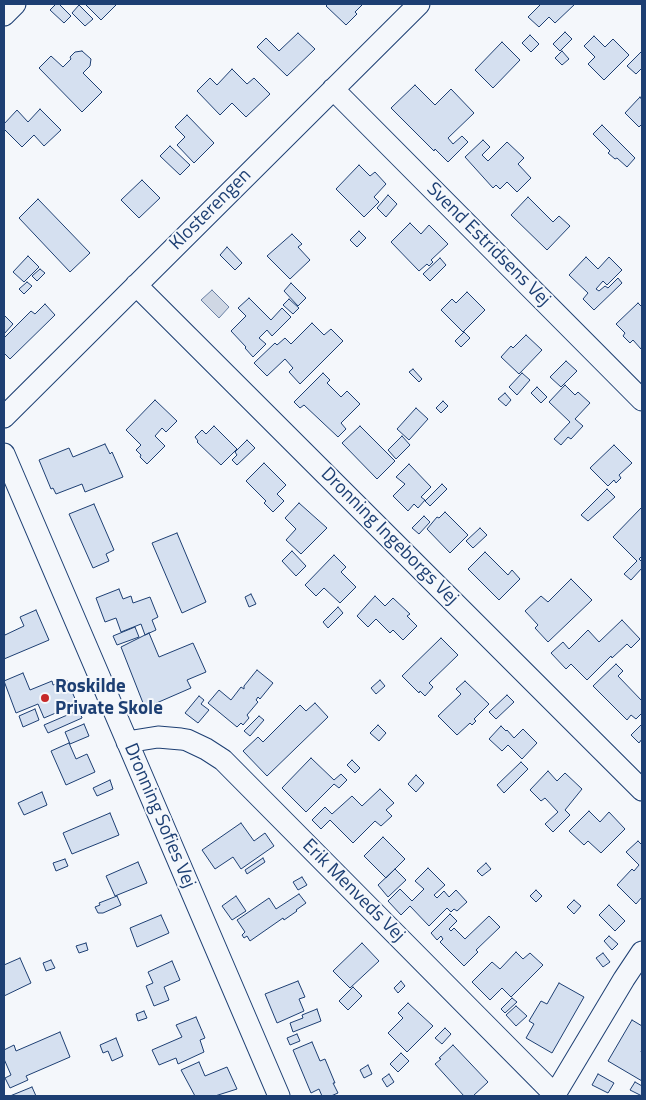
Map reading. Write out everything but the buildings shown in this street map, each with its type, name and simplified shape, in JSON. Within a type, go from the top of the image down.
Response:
[{"type":"street","points":[[4,15],[15,4]]},
{"type":"street","name":"Klosterengen","points":[[4,417],[419,4]]},
{"type":"street","name":"Svend Estridsens Vej","points":[[333,89],[642,400]]},
{"type":"street","name":"Dronning Ingeborgs Vej","points":[[136,285],[642,790]]},
{"type":"street","name":"Dronning Sofies Vej","points":[[4,454],[280,1096]]},
{"type":"street","name":"Erik Menveds Vej","points":[[127,742],[158,737],[181,739],[206,749],[223,760],[555,1095]]},
{"type":"street","points":[[555,1095],[642,952]]},
{"type":"shaded area","points":[[212,290],[229,307],[219,318],[201,300]]},
{"type":"place","name":"Roskilde Private Skole","points":[[45,698]]}]
